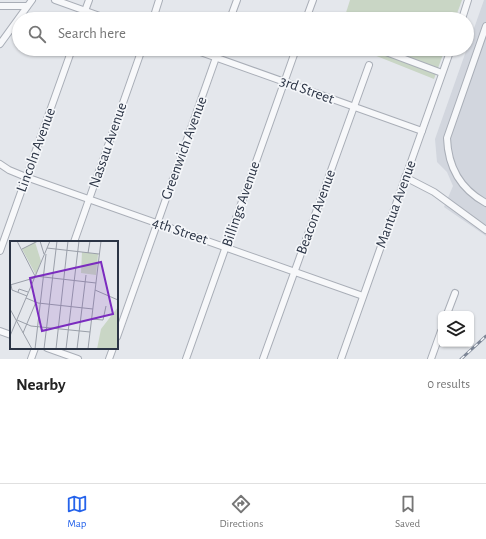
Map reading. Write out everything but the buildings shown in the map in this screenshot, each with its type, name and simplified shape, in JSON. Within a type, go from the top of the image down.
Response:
[{"type":"street","points":[[24,12],[32,0]]},
{"type":"street","points":[[55,0],[88,12]]},
{"type":"street","points":[[85,11],[89,0]]},
{"type":"street","points":[[155,12],[159,0]]},
{"type":"street","points":[[233,12],[237,0]]},
{"type":"street","points":[[309,12],[313,0]]},
{"type":"street","points":[[464,12],[468,0]]},
{"type":"street","points":[[0,6],[28,6]]},
{"type":"street","points":[[486,26],[447,138],[447,151],[458,179],[466,190],[486,203]]},
{"type":"street","points":[[0,44],[12,28]]},
{"type":"street","name":"Lincoln Avenue","points":[[0,251],[69,56]]},
{"type":"street","name":"Nassau Avenue","points":[[77,241],[89,199],[140,56]]},
{"type":"street","name":"3rd Street","points":[[211,56],[422,131]]},
{"type":"street","name":"Billings Avenue","points":[[186,359],[293,56]]},
{"type":"street","points":[[397,56],[442,73]]},
{"type":"street","name":"Mantua Avenue","points":[[342,359],[362,296],[448,56]]},
{"type":"street","name":"Greenwich Avenue","points":[[118,334],[216,58]]},
{"type":"street","name":"Beacon Avenue","points":[[263,359],[369,65]]},
{"type":"street","name":"4th Street","points":[[1,166],[26,177],[362,296]]},
{"type":"street","points":[[406,176],[434,192],[486,230]]},
{"type":"street","points":[[448,311],[455,292]]},
{"type":"street","points":[[0,331],[10,335]]},
{"type":"street","points":[[431,359],[438,339]]},
{"type":"street","points":[[31,359],[35,349]]},
{"type":"street","points":[[50,349],[78,359]]},
{"type":"street","points":[[109,359],[113,349]]},
{"type":"shaded area","points":[[484,0],[486,0],[486,236],[444,207],[453,186],[447,172],[437,162],[435,139],[464,56],[474,56],[474,28]]},
{"type":"green space","points":[[350,0],[462,0],[458,12],[346,12]]},
{"type":"green space","points":[[376,56],[442,56],[434,79]]},
{"type":"railway","points":[[461,359],[486,336]]}]
